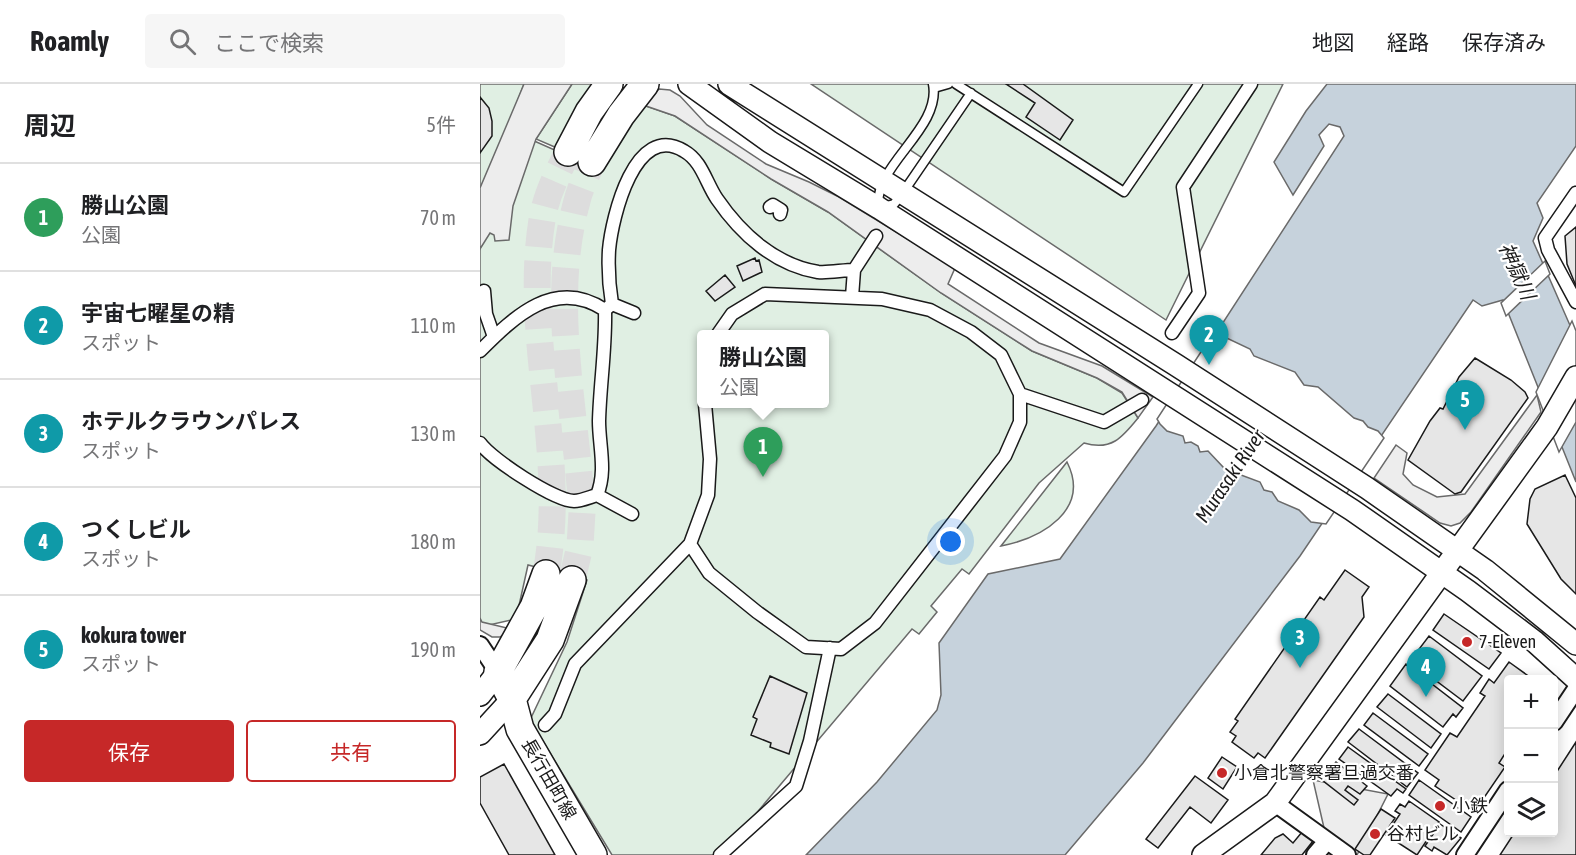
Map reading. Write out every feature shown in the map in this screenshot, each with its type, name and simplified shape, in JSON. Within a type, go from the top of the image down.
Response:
[{"type":"main road","points":[[568,152],[589,112],[609,84]]},
{"type":"main road","points":[[592,162],[621,114],[645,84]]},
{"type":"main road","points":[[498,672],[534,607],[546,574]]},
{"type":"main road","points":[[512,699],[550,640],[563,611],[572,580]]},
{"type":"main road","name":"長行田町線","points":[[498,672],[512,699],[520,729],[593,855]]},
{"type":"street","points":[[689,84],[770,142],[879,208],[1352,510],[1534,641],[1576,679]]},
{"type":"street","points":[[729,84],[1367,488],[1458,550],[1576,644]]},
{"type":"street","points":[[1172,333],[1199,293],[1183,187],[1251,84]]},
{"type":"street","points":[[597,495],[601,484],[599,427],[609,307],[609,248],[628,175],[643,154],[662,146],[682,149],[696,159],[716,199],[759,247],[783,261],[819,272],[854,270]]},
{"type":"street","points":[[1576,193],[1545,238],[1548,250],[1576,302]]},
{"type":"street","points":[[852,297],[854,270],[876,236]]},
{"type":"street","points":[[484,291],[486,314],[494,337]]},
{"type":"street","points":[[671,545],[686,548],[709,573],[757,612],[806,647],[841,649],[875,623],[1005,456],[1020,422],[1020,394],[1001,355],[971,332],[930,310],[882,299],[765,294],[732,314],[721,330]]},
{"type":"street","points":[[480,351],[513,320],[539,303],[562,296],[591,300],[634,313]]},
{"type":"street","points":[[1203,855],[1275,803],[1547,427],[1576,377]]},
{"type":"street","points":[[1020,394],[1104,422],[1142,400]]},
{"type":"street","points":[[544,725],[555,714],[575,664],[686,548],[708,495],[710,459],[705,408]]},
{"type":"street","points":[[480,443],[519,476],[554,494],[574,501],[597,495],[632,514]]},
{"type":"street","points":[[480,645],[498,672],[480,695]]},
{"type":"street","points":[[720,855],[796,786],[810,741],[830,648]]},
{"type":"street","points":[[1558,716],[1576,689]]},
{"type":"street","points":[[480,734],[512,699]]},
{"type":"street","points":[[1465,855],[1504,797]]},
{"type":"street","points":[[1275,803],[1347,855]]},
{"type":"street","points":[[1315,855],[1327,841]]},
{"type":"lane","points":[[948,84],[933,86],[926,119],[878,193],[879,208],[894,204],[971,93]]},
{"type":"lane","points":[[956,84],[1125,192],[1198,84]]},
{"type":"green space","points":[[480,84],[524,84],[507,129],[602,171],[622,134],[643,105],[675,116],[773,180],[828,212],[941,293],[1032,351],[1097,378],[1122,393],[1138,418],[1121,437],[1109,444],[1084,443],[1039,483],[969,574],[962,569],[931,606],[937,612],[919,634],[912,629],[721,855],[612,855],[530,720],[567,642],[587,580],[528,565],[516,619],[480,627]]},
{"type":"green space","points":[[572,84],[595,84],[557,148],[536,139]]},
{"type":"green space","points":[[811,84],[1283,84],[1166,320]]},
{"type":"green space","points":[[1067,462],[1073,479],[1073,494],[1067,508],[1046,529],[1017,542],[1001,546]]},
{"type":"shaded area","points":[[524,84],[572,84],[536,139],[513,206],[509,240],[495,241],[494,235],[490,233],[480,249],[480,188]]},
{"type":"shaded area","points":[[659,89],[670,90],[680,96],[707,125],[766,164],[839,197],[955,268],[948,284],[1039,343],[1102,366],[1153,397],[1138,418],[1122,392],[1097,378],[1032,351],[941,293],[828,212],[771,179],[675,116],[643,105]]},
{"type":"shaded area","points":[[1537,395],[1541,412],[1471,512],[1460,523],[1451,526],[1440,523],[1374,478],[1396,445],[1407,453],[1403,474],[1413,485],[1437,497],[1465,494]]},
{"type":"shaded area","points":[[480,618],[482,622],[511,629],[500,637],[492,637],[480,630]]},
{"type":"shaded area","points":[[1313,780],[1388,794],[1357,855],[1347,855],[1327,841]]},
{"type":"water","points":[[1327,84],[1576,84],[1576,146],[1537,203],[1543,218],[1533,241],[1576,339],[1576,482],[1503,300],[1482,306],[1473,300],[1300,556],[1143,763],[1065,855],[806,855],[877,782],[937,710],[941,695],[939,643],[988,574],[1060,559],[1156,426],[1344,136],[1340,127],[1329,124],[1319,135],[1324,146],[1293,195],[1274,162],[1306,111]]},
{"type":"pier","points":[[1545,261],[1550,274],[1506,316],[1501,303]]},
{"type":"pier","points":[[1572,321],[1576,331],[1576,422],[1559,452],[1536,392]]},
{"type":"pier","points":[[1214,332],[1250,349],[1254,356],[1295,372],[1304,385],[1318,387],[1354,418],[1378,431],[1384,438],[1326,524],[1311,522],[1299,510],[1278,501],[1272,492],[1264,490],[1260,482],[1225,469],[1208,451],[1200,452],[1198,446],[1191,442],[1185,443],[1183,436],[1167,431],[1157,419]]},
{"type":"building","points":[[1006,84],[1023,84],[1073,120],[1060,140],[1026,117],[1035,103]]},
{"type":"building","points":[[480,97],[489,108],[492,136],[480,153]]},
{"type":"building","points":[[1576,227],[1576,286],[1567,264],[1565,236]]},
{"type":"building","points":[[755,258],[756,261],[759,260],[762,272],[743,281],[737,266]]},
{"type":"building","points":[[725,275],[735,287],[715,301],[706,291]]},
{"type":"building","points":[[1475,358],[1511,380],[1525,392],[1528,398],[1461,492],[1455,494],[1408,460],[1430,421],[1440,408],[1443,409],[1459,377]]},
{"type":"building","points":[[1565,475],[1576,498],[1576,594],[1561,579],[1527,524],[1530,499],[1535,489]]},
{"type":"building","points":[[1345,570],[1369,587],[1362,597],[1364,617],[1265,758],[1258,753],[1254,758],[1232,742],[1236,736],[1230,732],[1238,721],[1235,719],[1320,597],[1324,600]]},
{"type":"building","name":"7-Eleven","points":[[1444,614],[1501,653],[1489,669],[1433,630]]},
{"type":"building","points":[[1429,636],[1482,676],[1463,701],[1410,661]]},
{"type":"building","points":[[1509,662],[1527,675],[1504,675],[1504,755],[1499,763],[1504,768],[1477,808],[1465,800],[1462,804],[1435,786],[1439,780],[1425,770],[1450,733],[1457,737],[1485,696],[1480,693],[1489,679],[1494,683]]},
{"type":"building","points":[[1406,664],[1463,708],[1456,717],[1453,714],[1443,727],[1390,686]]},
{"type":"building","points":[[770,676],[807,693],[789,754],[770,747],[771,743],[751,735],[757,719],[753,717]]},
{"type":"building","points":[[1388,694],[1441,734],[1431,748],[1377,707]]},
{"type":"building","points":[[1373,713],[1428,754],[1419,766],[1364,725]]},
{"type":"building","points":[[1359,729],[1418,773],[1407,787],[1348,742]]},
{"type":"building","points":[[1576,742],[1576,855],[1500,855],[1512,837],[1558,837],[1558,770]]},
{"type":"building","points":[[1348,747],[1406,789],[1403,793],[1397,789],[1391,796],[1339,759]]},
{"type":"building","name":"小倉北警察署旦過交番","points":[[1222,757],[1237,767],[1223,789],[1208,778]]},
{"type":"building","points":[[1336,762],[1367,786],[1360,794],[1348,786],[1345,790],[1358,800],[1354,805],[1322,780]]},
{"type":"building","points":[[504,764],[555,855],[509,855],[480,803],[480,777]]},
{"type":"building","points":[[1195,776],[1228,800],[1211,823],[1190,807],[1158,848],[1146,839]]},
{"type":"building","name":"小鉄","points":[[1419,780],[1471,817],[1461,832],[1409,795]]},
{"type":"building","points":[[1409,801],[1439,822],[1417,855],[1386,835],[1400,814],[1395,811],[1400,804],[1405,807]]},
{"type":"building","name":"谷村ビル","points":[[1381,809],[1395,818],[1370,855],[1364,855],[1355,849]]},
{"type":"building","points":[[1440,824],[1461,838],[1447,855],[1434,847],[1432,851],[1425,846]]},
{"type":"building","points":[[1302,832],[1313,841],[1302,855],[1261,855],[1275,838],[1283,834],[1293,843]]},
{"type":"tunnel","points":[[546,574],[551,530],[552,486],[538,308],[538,264],[546,202],[568,152]]},
{"type":"tunnel","points":[[572,580],[580,546],[582,512],[567,356],[565,277],[569,239],[577,201],[592,162]]},
{"type":"place","name":"宇宙七曜星の精","points":[[1209,365]]},
{"type":"place","name":"kokura tower","points":[[1465,430]]},
{"type":"place","name":"勝山公園","points":[[763,477]]},
{"type":"place","name":"7-Eleven","points":[[1467,642]]},
{"type":"place","name":"ホテルクラウンパレス","points":[[1300,668]]},
{"type":"place","name":"つくしビル","points":[[1426,697]]},
{"type":"place","name":"小倉北警察署旦過交番","points":[[1222,773]]},
{"type":"place","name":"小鉄","points":[[1440,806]]},
{"type":"place","name":"谷村ビル","points":[[1375,834]]},
{"type":"water label","name":"神獄川","points":[[1517,271]]},
{"type":"water label","name":"Murasaki River","points":[[1230,476]]}]
